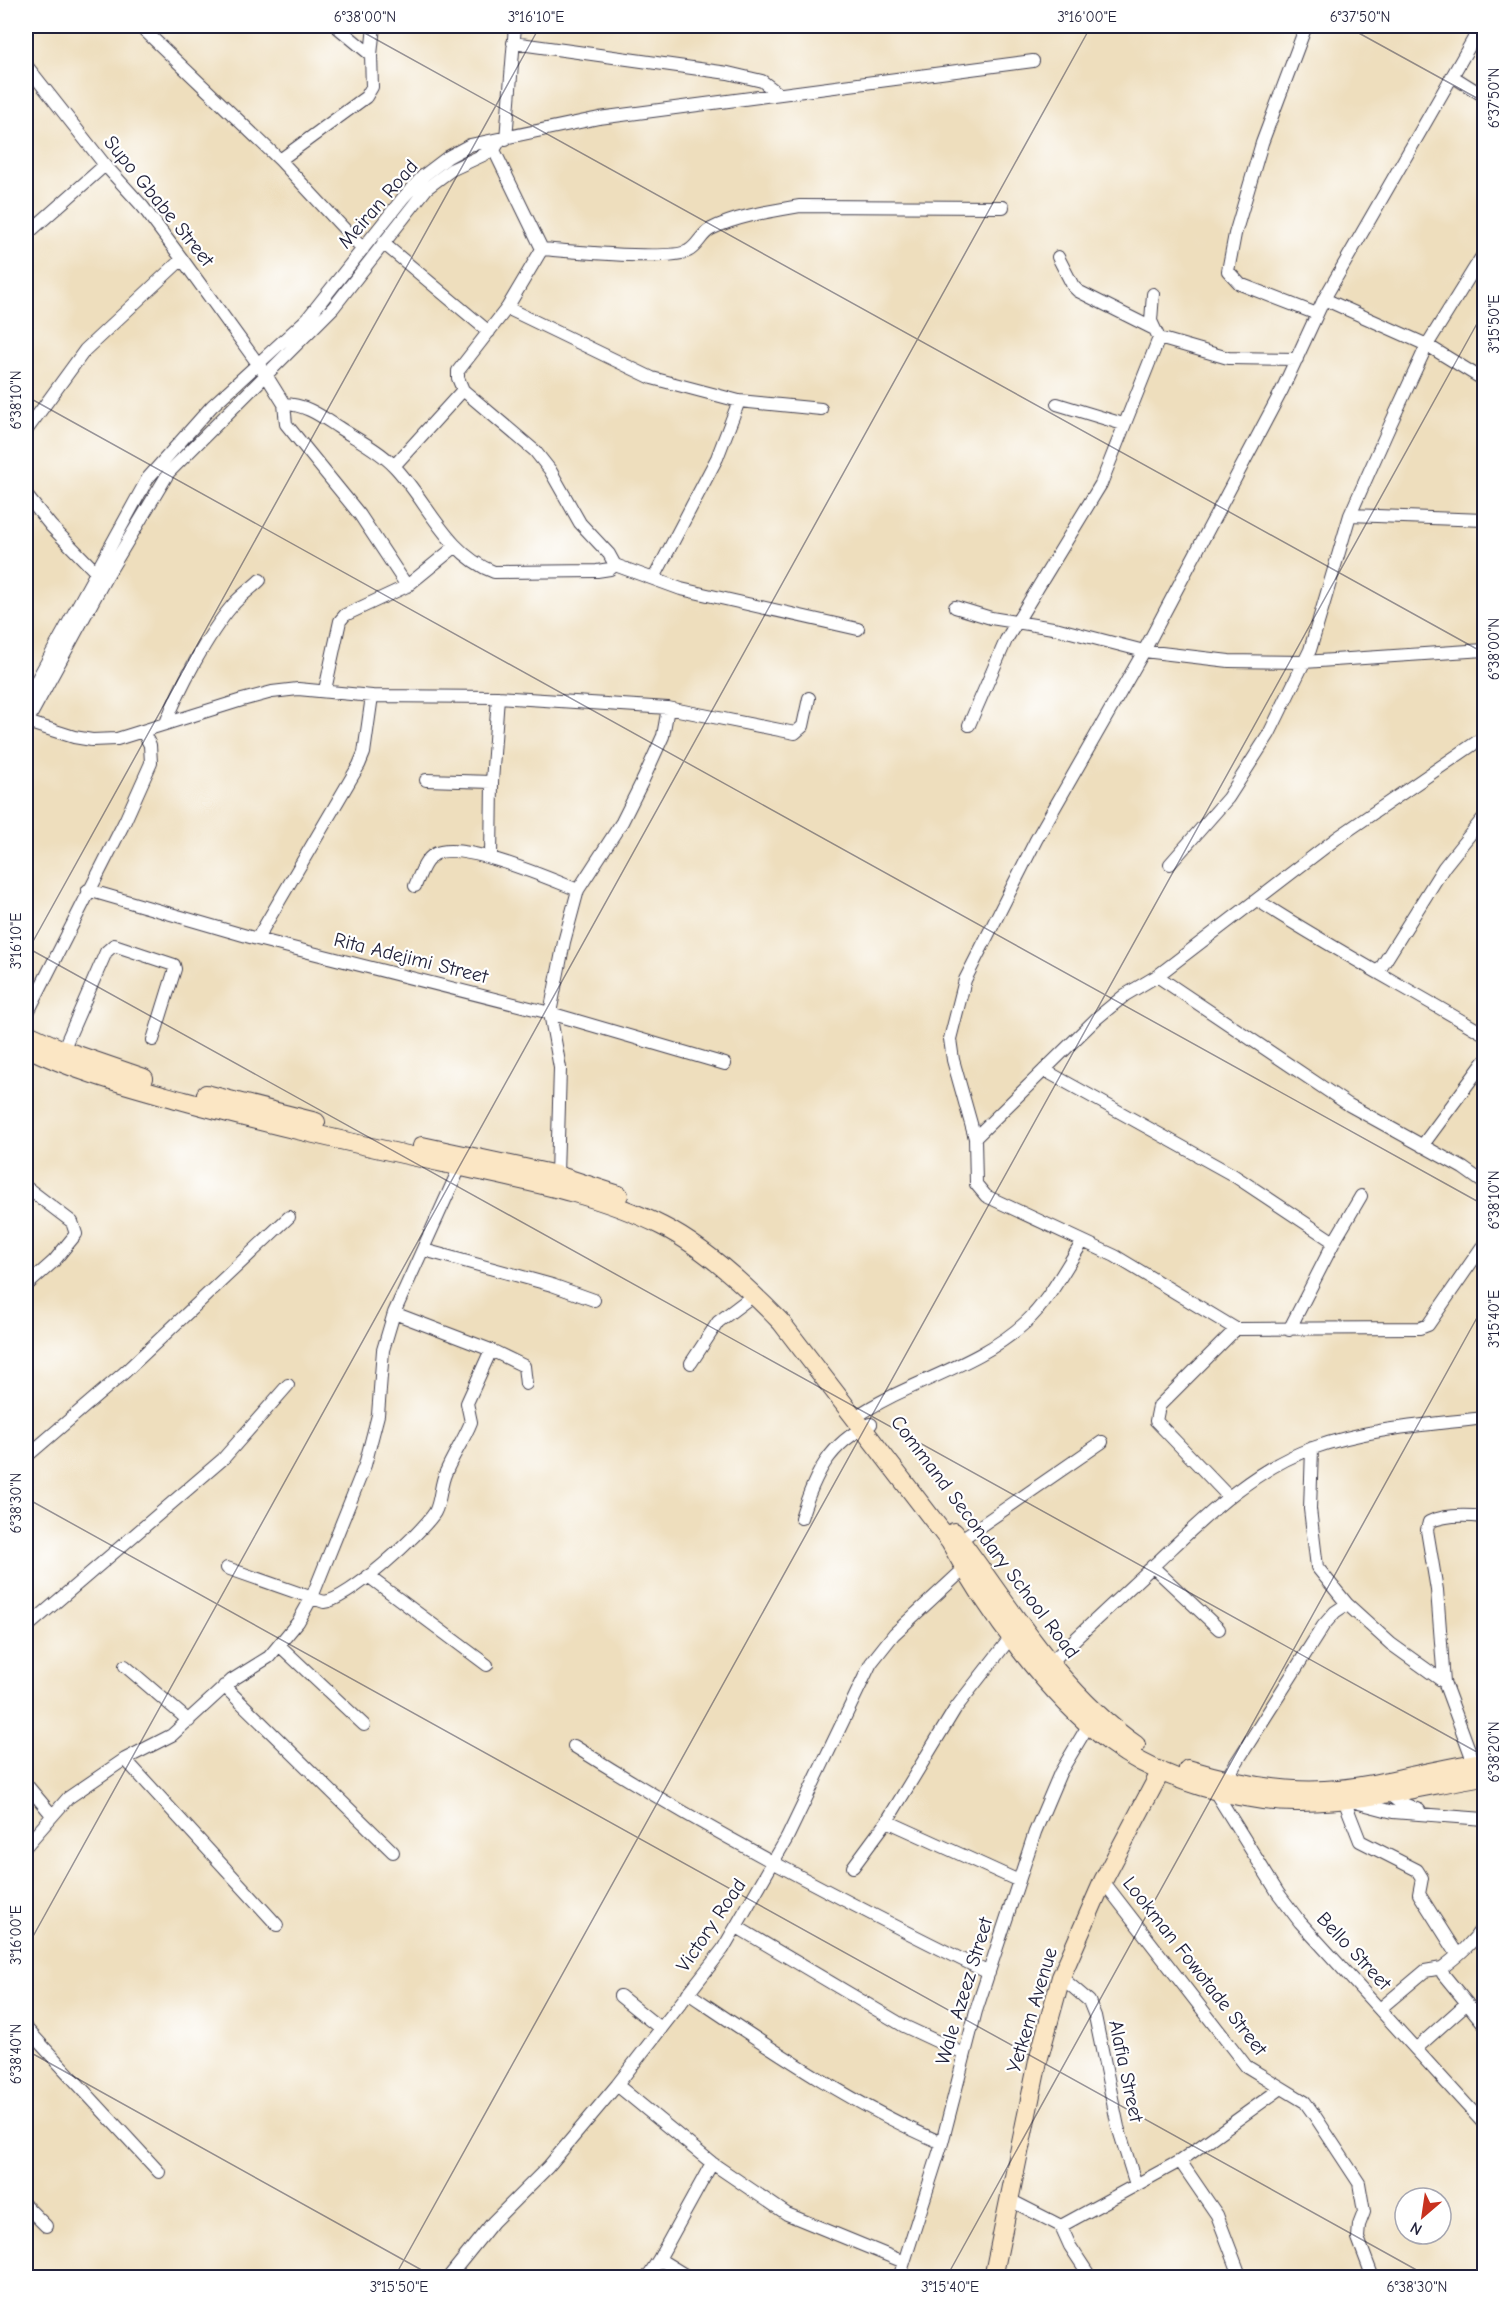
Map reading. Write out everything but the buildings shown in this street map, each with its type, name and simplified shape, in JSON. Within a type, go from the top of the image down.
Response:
[{"type":"main road","points":[[26,1033],[63,1050],[161,1083],[482,1165],[604,1202],[663,1226],[762,1297]]},
{"type":"main road","points":[[26,1047],[91,1076],[264,1123],[460,1167],[482,1165],[557,1175],[601,1188],[665,1214],[690,1229],[762,1297]]},
{"type":"main road","name":"Command Secondary School Road","points":[[762,1297],[785,1318],[863,1421],[950,1542],[964,1569],[1011,1637],[1039,1672],[1089,1724],[1112,1743],[1161,1771],[1297,1803],[1346,1800],[1384,1787],[1481,1767]]},
{"type":"main road","name":"Command Secondary School Road","points":[[863,1421],[960,1540],[1049,1664],[1119,1734],[1169,1763],[1220,1785],[1325,1790],[1384,1787]]},
{"type":"main road","name":"Yetkem Avenue","points":[[993,2277],[1038,2061],[1061,1977],[1103,1881],[1161,1771]]},
{"type":"street","points":[[140,26],[280,160],[363,249]]},
{"type":"street","points":[[336,26],[371,55]]},
{"type":"street","points":[[280,160],[366,97],[372,87],[371,55],[374,26]]},
{"type":"street","points":[[515,26],[500,143],[542,249]]},
{"type":"street","points":[[1306,26],[1262,143],[1235,234],[1228,271],[1240,284],[1317,314]]},
{"type":"street","points":[[1481,26],[1324,299],[1297,358],[1144,651],[1036,840],[965,980],[958,1000],[950,1039],[952,1060],[975,1138],[976,1184],[981,1191],[1082,1243],[1115,1256],[1236,1329],[1420,1328],[1428,1325],[1485,1244]]},
{"type":"street","points":[[513,44],[728,73],[762,81],[779,94]]},
{"type":"street","points":[[500,143],[599,118],[1033,61]]},
{"type":"street","name":"Supo Gbabe Street","points":[[26,65],[105,165],[143,207],[182,259],[266,375],[284,404],[286,424],[360,515],[408,586]]},
{"type":"street","points":[[1452,76],[1485,96]]},
{"type":"street","name":"Meiran Road","points":[[26,723],[105,579],[169,472],[333,308],[427,188],[451,170],[500,143]]},
{"type":"street","name":"Meiran Road","points":[[26,700],[95,571],[153,471],[212,406],[307,319],[423,176],[470,145],[500,143]]},
{"type":"street","points":[[26,236],[105,165]]},
{"type":"street","points":[[542,249],[630,255],[688,252],[713,228],[768,211],[800,206],[1003,207]]},
{"type":"street","points":[[383,243],[489,332]]},
{"type":"street","points":[[542,249],[507,308],[458,371],[463,390],[535,451],[580,524],[609,554],[615,565],[681,589],[858,629]]},
{"type":"street","points":[[1170,864],[1228,798],[1269,734],[1304,662],[1350,515],[1427,345],[1485,253]]},
{"type":"street","points":[[1058,257],[1078,291],[1155,333],[1228,358],[1297,358]]},
{"type":"street","points":[[26,430],[85,350],[182,259]]},
{"type":"street","points":[[969,725],[1006,640],[1101,484],[1155,333],[1153,294]]},
{"type":"street","points":[[1324,299],[1427,345],[1485,380]]},
{"type":"street","points":[[507,308],[652,378],[739,401],[821,409]]},
{"type":"street","points":[[394,466],[463,390]]},
{"type":"street","points":[[654,578],[717,458],[739,401]]},
{"type":"street","points":[[284,404],[297,404],[313,411],[394,466],[456,546],[479,565],[494,572],[597,571],[610,569],[615,565]]},
{"type":"street","points":[[1056,404],[1123,424]]},
{"type":"street","points":[[26,495],[51,526],[95,571]]},
{"type":"street","points":[[1350,515],[1485,520]]},
{"type":"street","points":[[325,690],[340,621],[345,615],[408,586],[456,546]]},
{"type":"street","points":[[166,723],[176,697],[216,629],[232,606],[260,580]]},
{"type":"street","points":[[955,607],[1017,623],[1059,629],[1144,651],[1229,661],[1304,662],[1485,650]]},
{"type":"street","points":[[26,723],[92,740],[117,739],[272,692],[325,690],[372,696],[498,698],[668,708],[795,733],[803,726],[809,698]]},
{"type":"street","points":[[257,939],[359,765],[364,753],[372,696]]},
{"type":"street","points":[[491,857],[492,782],[498,698]]},
{"type":"street","points":[[557,1175],[560,1068],[549,1013],[564,942],[578,890],[622,822],[643,780],[663,736],[668,708]]},
{"type":"street","points":[[26,1016],[125,821],[151,763],[150,745],[143,732]]},
{"type":"street","points":[[975,1138],[1125,994],[1157,976],[1338,837],[1484,738]]},
{"type":"street","points":[[426,780],[492,782]]},
{"type":"street","points":[[1379,971],[1444,867],[1485,817]]},
{"type":"street","points":[[416,885],[425,863],[433,855],[445,850],[491,857],[578,890]]},
{"type":"street","name":"Rita Adejimi Street","points":[[88,890],[257,939],[549,1013],[725,1064]]},
{"type":"street","points":[[1257,900],[1316,938],[1379,971],[1485,1034]]},
{"type":"street","points":[[63,1050],[106,952],[114,945],[174,965],[153,1040]]},
{"type":"street","points":[[1157,976],[1349,1105],[1485,1183]]},
{"type":"street","points":[[1422,1146],[1485,1062]]},
{"type":"street","points":[[1044,1070],[1233,1175],[1334,1242]]},
{"type":"street","points":[[26,1846],[52,1815],[87,1783],[125,1759],[162,1741],[189,1721],[224,1686],[280,1646],[312,1597],[364,1465],[378,1415],[383,1350],[394,1313],[460,1167]]},
{"type":"street","points":[[26,1187],[72,1222],[76,1234],[54,1261],[26,1286]]},
{"type":"street","points":[[1289,1330],[1334,1242],[1361,1196]]},
{"type":"street","points":[[26,1457],[126,1372],[289,1217]]},
{"type":"street","points":[[801,1518],[812,1483],[837,1445],[898,1391],[971,1358],[1028,1321],[1082,1243]]},
{"type":"street","points":[[424,1250],[552,1285],[594,1300]]},
{"type":"street","points":[[691,1363],[718,1322],[762,1297]]},
{"type":"street","points":[[394,1313],[490,1350],[524,1366],[526,1384]]},
{"type":"street","points":[[1229,1497],[1156,1421],[1155,1414],[1159,1406],[1236,1329]]},
{"type":"street","points":[[227,1568],[324,1602],[332,1601],[368,1576],[412,1538],[436,1511],[445,1473],[471,1422],[468,1407],[470,1395],[490,1350]]},
{"type":"street","points":[[26,1628],[223,1459],[288,1385]]},
{"type":"street","points":[[1049,1664],[1229,1497],[1312,1448],[1363,1434],[1485,1418]]},
{"type":"street","points":[[960,1540],[1102,1442]]},
{"type":"street","points":[[1312,1448],[1310,1509],[1313,1555],[1317,1567],[1347,1604],[1391,1644],[1444,1682]]},
{"type":"street","points":[[1481,1767],[1444,1682],[1437,1590],[1427,1530],[1430,1522],[1437,1518],[1470,1515],[1485,1517]]},
{"type":"street","points":[[1152,1566],[1219,1629]]},
{"type":"street","name":"Victory Road","points":[[448,2277],[493,2222],[548,2167],[617,2085],[738,1927],[773,1864],[871,1663],[894,1634],[964,1569]]},
{"type":"street","points":[[368,1576],[487,1665]]},
{"type":"street","points":[[1220,1785],[1323,1626],[1335,1612],[1347,1604]]},
{"type":"street","points":[[853,1867],[887,1821],[955,1708],[1011,1637]]},
{"type":"street","points":[[280,1646],[364,1725]]},
{"type":"street","points":[[126,1666],[189,1721]]},
{"type":"street","points":[[224,1686],[393,1852]]},
{"type":"street","name":"Wale Azeez Street","points":[[899,2277],[942,2143],[964,2054],[1019,1881],[1060,1773],[1089,1724]]},
{"type":"street","points":[[574,1746],[661,1801],[773,1864],[989,1973]]},
{"type":"street","points":[[125,1759],[277,1925]]},
{"type":"street","points":[[26,1784],[52,1815]]},
{"type":"street","name":"Bello Street","points":[[1220,1785],[1278,1893],[1485,2124]]},
{"type":"street","points":[[1384,1787],[1428,1814]]},
{"type":"street","points":[[1346,1800],[1393,1812],[1485,1819]]},
{"type":"street","points":[[1346,1800],[1360,1841],[1417,1870],[1422,1878],[1419,1894],[1457,1954]]},
{"type":"street","points":[[887,1821],[1019,1881]]},
{"type":"street","name":"Lookman Fowotade Street","points":[[1103,1881],[1165,1958],[1246,2066],[1280,2089],[1305,2102],[1359,2183],[1364,2212],[1359,2225],[1358,2238],[1373,2277]]},
{"type":"street","points":[[1381,2008],[1425,1971],[1442,1968],[1457,1954],[1469,1948],[1485,1925]]},
{"type":"street","points":[[738,1927],[904,2026],[964,2054]]},
{"type":"street","points":[[1442,1968],[1443,1974],[1485,2024]]},
{"type":"street","name":"Alafia Street","points":[[1061,1977],[1089,2001],[1095,2016],[1118,2127],[1136,2185]]},
{"type":"street","points":[[688,1994],[888,2120],[942,2143]]},
{"type":"street","points":[[620,1996],[661,2029]]},
{"type":"street","points":[[1418,2047],[1467,2003]]},
{"type":"street","points":[[26,2028],[159,2172]]},
{"type":"street","points":[[617,2085],[712,2163],[787,2214],[904,2262]]},
{"type":"street","points":[[1061,2226],[1180,2161],[1280,2089]]},
{"type":"street","points":[[1180,2161],[1217,2215],[1241,2277]]},
{"type":"street","points":[[647,2277],[712,2163]]},
{"type":"street","points":[[1008,2199],[1061,2226],[1070,2246],[1091,2277]]},
{"type":"street","points":[[26,2206],[46,2226]]},
{"type":"street","points":[[659,2259],[690,2277]]}]
